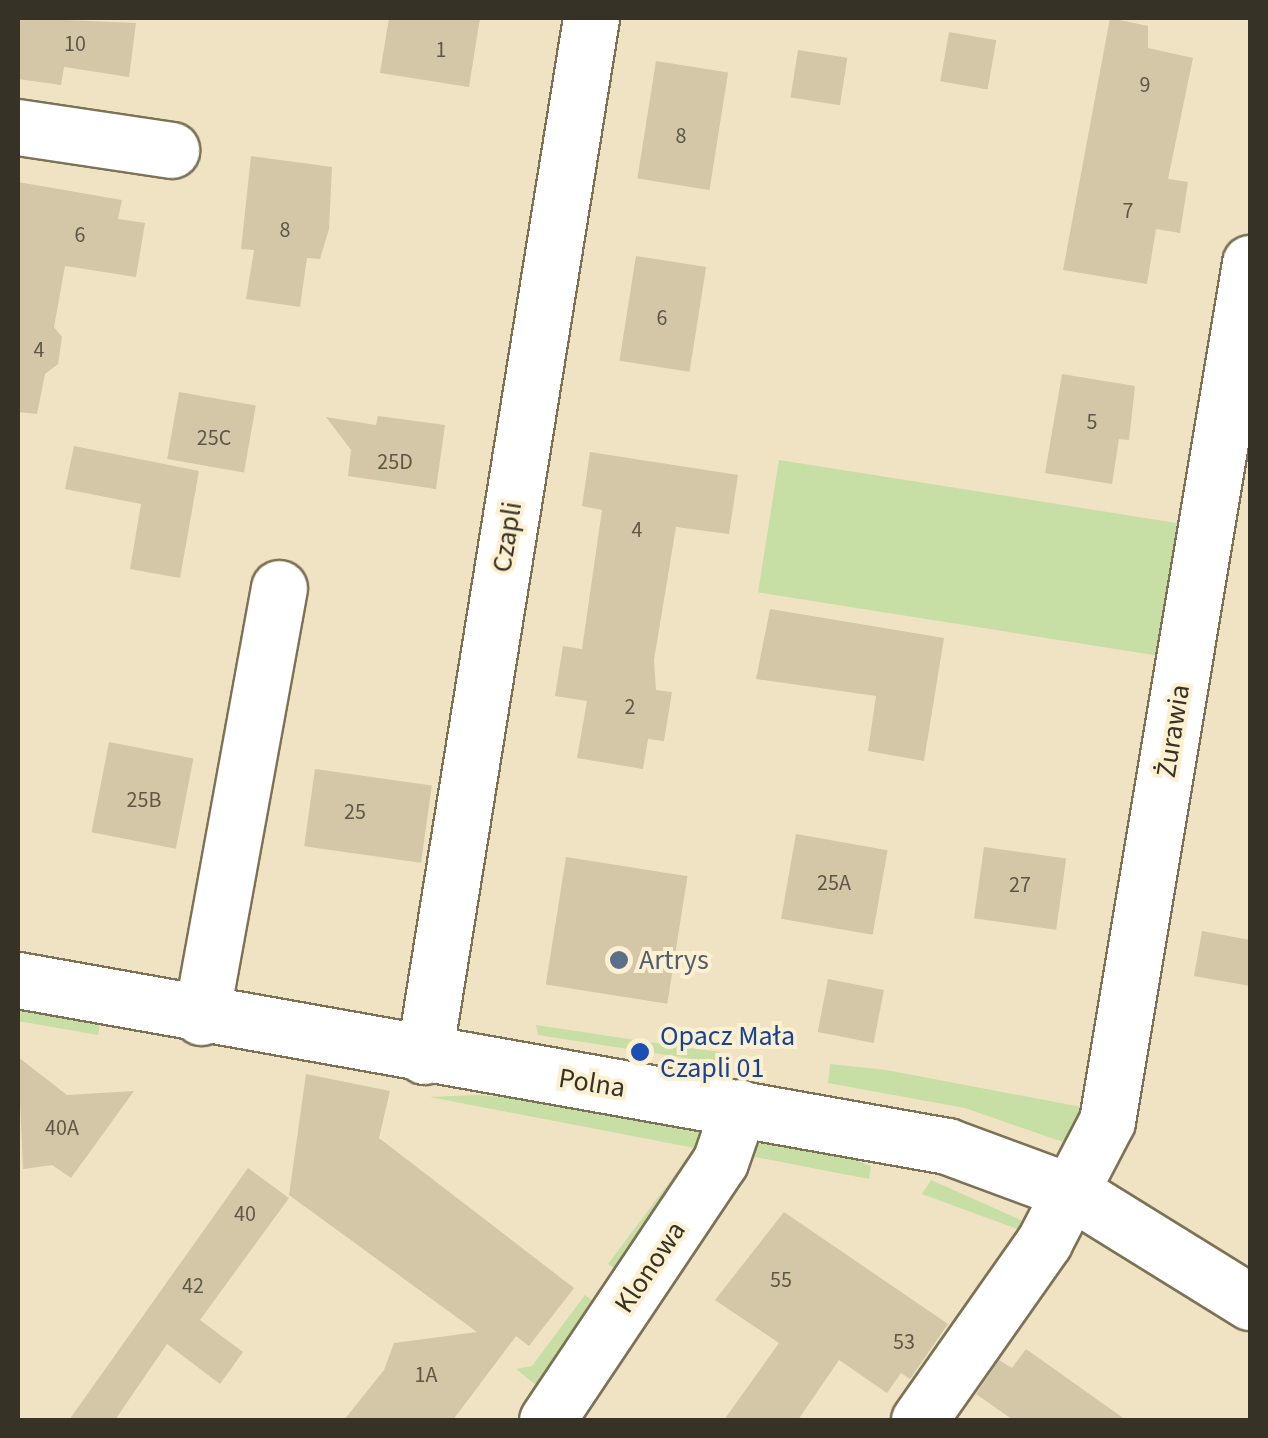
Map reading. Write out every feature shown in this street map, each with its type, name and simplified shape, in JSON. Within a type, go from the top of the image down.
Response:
[{"type":"street","name":"Czapli","points":[[424,1056],[591,18]]},
{"type":"street","points":[[18,127],[171,150]]},
{"type":"street","name":"Żurawia","points":[[919,1420],[1074,1193],[1110,1108],[1250,263]]},
{"type":"street","points":[[200,1017],[279,588]]},
{"type":"street","name":"Polna","points":[[18,980],[200,1017],[947,1146],[1074,1193],[1250,1302]]},
{"type":"street","name":"Klonowa","points":[[547,1420],[720,1162],[739,1108]]},
{"type":"green space","points":[[779,460],[1192,525],[1171,658],[758,592]]},
{"type":"green space","points":[[18,1008],[100,1024],[98,1035],[18,1021]]},
{"type":"green space","points":[[536,1025],[720,1052],[718,1063],[538,1035]]},
{"type":"green space","points":[[830,1064],[886,1070],[1092,1109],[1084,1129],[1063,1142],[965,1108],[828,1083]]},
{"type":"green space","points":[[477,1095],[566,1102],[703,1130],[707,1138],[624,1275],[608,1264],[695,1148],[430,1097]]},
{"type":"green space","points":[[770,1142],[817,1146],[871,1166],[869,1179],[755,1157],[617,1351],[753,1146]]},
{"type":"green space","points":[[931,1180],[1025,1222],[1020,1230],[922,1194]]},
{"type":"green space","points":[[585,1295],[596,1303],[547,1394],[516,1369],[532,1366]]},
{"type":"building","points":[[18,18],[136,23],[129,77],[64,67],[61,85],[18,79]]},
{"type":"building","points":[[389,18],[480,18],[469,87],[380,73]]},
{"type":"building","points":[[1110,18],[1148,26],[1148,48],[1193,58],[1168,179],[1188,182],[1180,233],[1156,229],[1147,284],[1063,270]]},
{"type":"building","points":[[949,32],[996,40],[988,90],[940,81]]},
{"type":"building","points":[[798,50],[847,58],[840,105],[790,97]]},
{"type":"building","points":[[656,61],[728,72],[709,190],[637,179]]},
{"type":"building","points":[[251,156],[332,167],[329,229],[320,259],[307,258],[300,307],[246,299],[254,250],[241,249]]},
{"type":"building","points":[[18,182],[122,200],[118,219],[145,223],[136,277],[65,266],[54,327],[62,337],[58,364],[45,374],[37,414],[18,412]]},
{"type":"building","points":[[636,256],[706,267],[690,372],[619,361]]},
{"type":"building","points":[[1062,374],[1135,386],[1129,440],[1119,439],[1112,484],[1045,473]]},
{"type":"building","points":[[179,392],[256,406],[244,473],[167,459]]},
{"type":"building","points":[[378,416],[445,425],[436,489],[348,476],[351,450],[326,417],[376,425]]},
{"type":"building","points":[[74,446],[199,471],[180,578],[130,569],[141,504],[65,489]]},
{"type":"building","points":[[590,452],[738,475],[729,534],[676,527],[654,660],[656,690],[672,692],[664,741],[648,739],[643,769],[577,758],[587,701],[555,696],[563,646],[582,649],[602,510],[582,506]]},
{"type":"building","points":[[770,609],[944,638],[924,761],[868,751],[876,696],[756,679]]},
{"type":"building","points":[[109,742],[193,758],[176,849],[91,832]]},
{"type":"building","points":[[315,769],[432,785],[421,863],[304,846]]},
{"type":"building","points":[[796,834],[888,850],[873,935],[781,919]]},
{"type":"building","points":[[984,847],[1066,859],[1056,930],[974,918]]},
{"type":"building","points":[[566,857],[687,876],[667,1004],[546,984]]},
{"type":"building","points":[[1202,931],[1250,940],[1250,986],[1194,976]]},
{"type":"building","points":[[828,979],[884,990],[874,1043],[818,1032]]},
{"type":"building","points":[[18,1057],[67,1095],[134,1091],[71,1178],[52,1165],[23,1169]]},
{"type":"building","points":[[306,1074],[390,1091],[379,1138],[574,1288],[529,1346],[516,1336],[453,1420],[344,1420],[384,1370],[394,1343],[477,1332],[289,1195]]},
{"type":"building","points":[[248,1168],[289,1198],[200,1320],[243,1352],[220,1384],[167,1344],[115,1420],[69,1420]]},
{"type":"building","points":[[784,1212],[948,1324],[910,1379],[901,1373],[887,1393],[839,1360],[798,1420],[724,1420],[779,1343],[715,1300]]},
{"type":"building","points":[[1026,1349],[1126,1420],[1013,1420],[976,1394],[999,1360],[1012,1368]]},
{"type":"place","name":"Artrys","points":[[619,960]]},
{"type":"place","name":"Opacz Mała Czapli 01","points":[[640,1052]]}]
